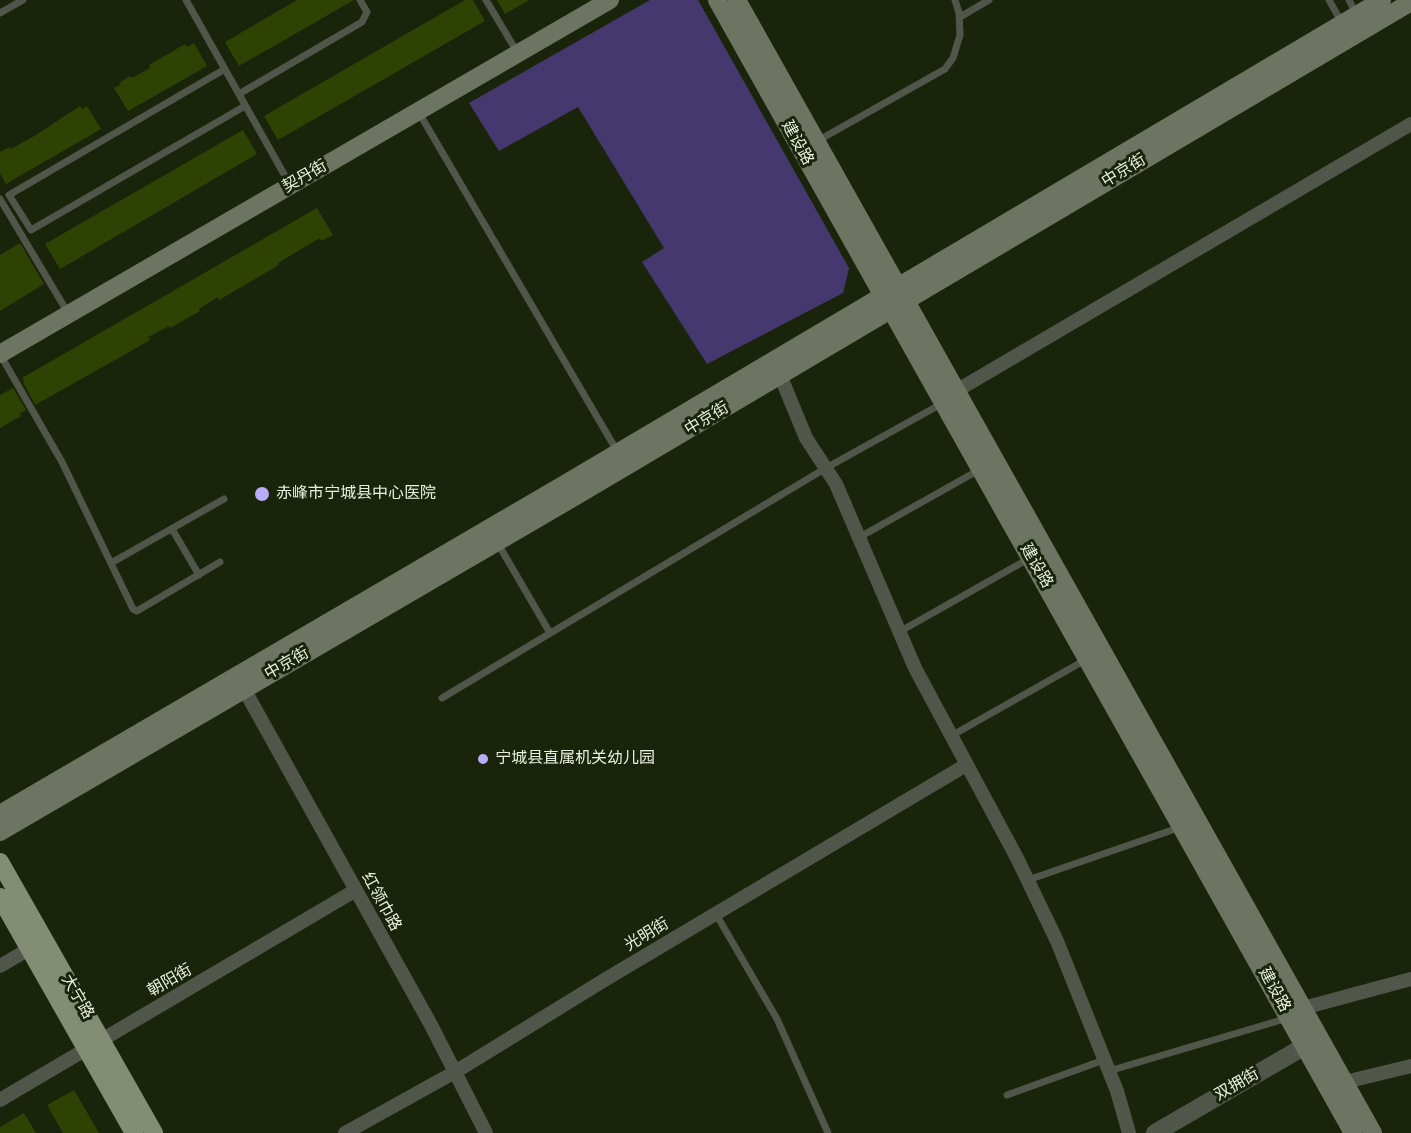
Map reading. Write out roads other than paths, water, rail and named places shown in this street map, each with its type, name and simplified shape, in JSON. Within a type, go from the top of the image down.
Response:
[{"type":"main road","name":"契丹街","points":[[0,354],[610,0]]},
{"type":"main road","name":"建设路","points":[[717,0],[894,298],[1312,1041],[1353,1133]]},
{"type":"main road","name":"建设路","points":[[737,0],[817,142],[894,298]]},
{"type":"main road","name":"中京街","points":[[0,832],[780,375],[894,298],[1349,13],[1382,0]]},
{"type":"main road","name":"中京街","points":[[0,814],[618,452],[894,298],[1411,2]]},
{"type":"main road","name":"建设路","points":[[949,397],[981,469],[1182,827],[1296,1013]]},
{"type":"main road","name":"大宁路","points":[[0,862],[94,1045],[134,1133]]},
{"type":"main road","name":"大宁路","points":[[0,897],[29,949],[154,1133]]},
{"type":"main road","name":"建设路","points":[[1312,1041],[1345,1082],[1373,1133]]},
{"type":"street","points":[[949,397],[1411,124]]},
{"type":"street","points":[[780,375],[807,438],[836,484],[915,668],[1028,880],[1057,941],[1107,1065],[1129,1133]]},
{"type":"street","name":"红领巾路","points":[[244,689],[431,1025],[486,1133]]},
{"type":"street","name":"光明街","points":[[345,1133],[455,1072],[966,765]]},
{"type":"street","name":"朝阳街","points":[[0,1100],[356,890]]},
{"type":"street","points":[[0,966],[29,949]]},
{"type":"street","points":[[1296,1013],[1411,979]]},
{"type":"street","name":"双拥街","points":[[1155,1133],[1312,1041]]},
{"type":"street","points":[[1345,1082],[1411,1066]]},
{"type":"lane","points":[[0,13],[23,0]]},
{"type":"lane","points":[[186,0],[291,185]]},
{"type":"lane","points":[[239,94],[362,22],[367,12],[362,3],[372,0]]},
{"type":"lane","points":[[486,0],[518,53]]},
{"type":"lane","points":[[817,142],[945,69],[953,58],[960,35],[960,17],[956,0]]},
{"type":"lane","points":[[960,17],[989,0]]},
{"type":"lane","points":[[1329,0],[1349,13]]},
{"type":"lane","points":[[225,69],[9,195],[31,230],[245,106]]},
{"type":"lane","points":[[418,111],[618,452]]},
{"type":"lane","points":[[0,200],[69,314]]},
{"type":"lane","points":[[0,354],[62,462],[134,609],[137,611],[220,562]]},
{"type":"lane","points":[[442,698],[949,397]]},
{"type":"lane","points":[[858,538],[981,469]]},
{"type":"lane","points":[[111,564],[224,499]]},
{"type":"lane","points":[[172,529],[199,575]]},
{"type":"lane","points":[[497,542],[550,633]]},
{"type":"lane","points":[[899,632],[1031,558]]},
{"type":"lane","points":[[951,736],[1088,659]]},
{"type":"lane","points":[[1028,880],[1182,827]]},
{"type":"lane","points":[[716,914],[777,1019],[828,1133]]},
{"type":"lane","points":[[1007,1095],[1296,1013]]},
{"type":"place","name":"赤峰市宁城县中心医院","points":[[262,494]]},
{"type":"place","name":"宁城县直属机关幼儿园","points":[[483,759]]}]
